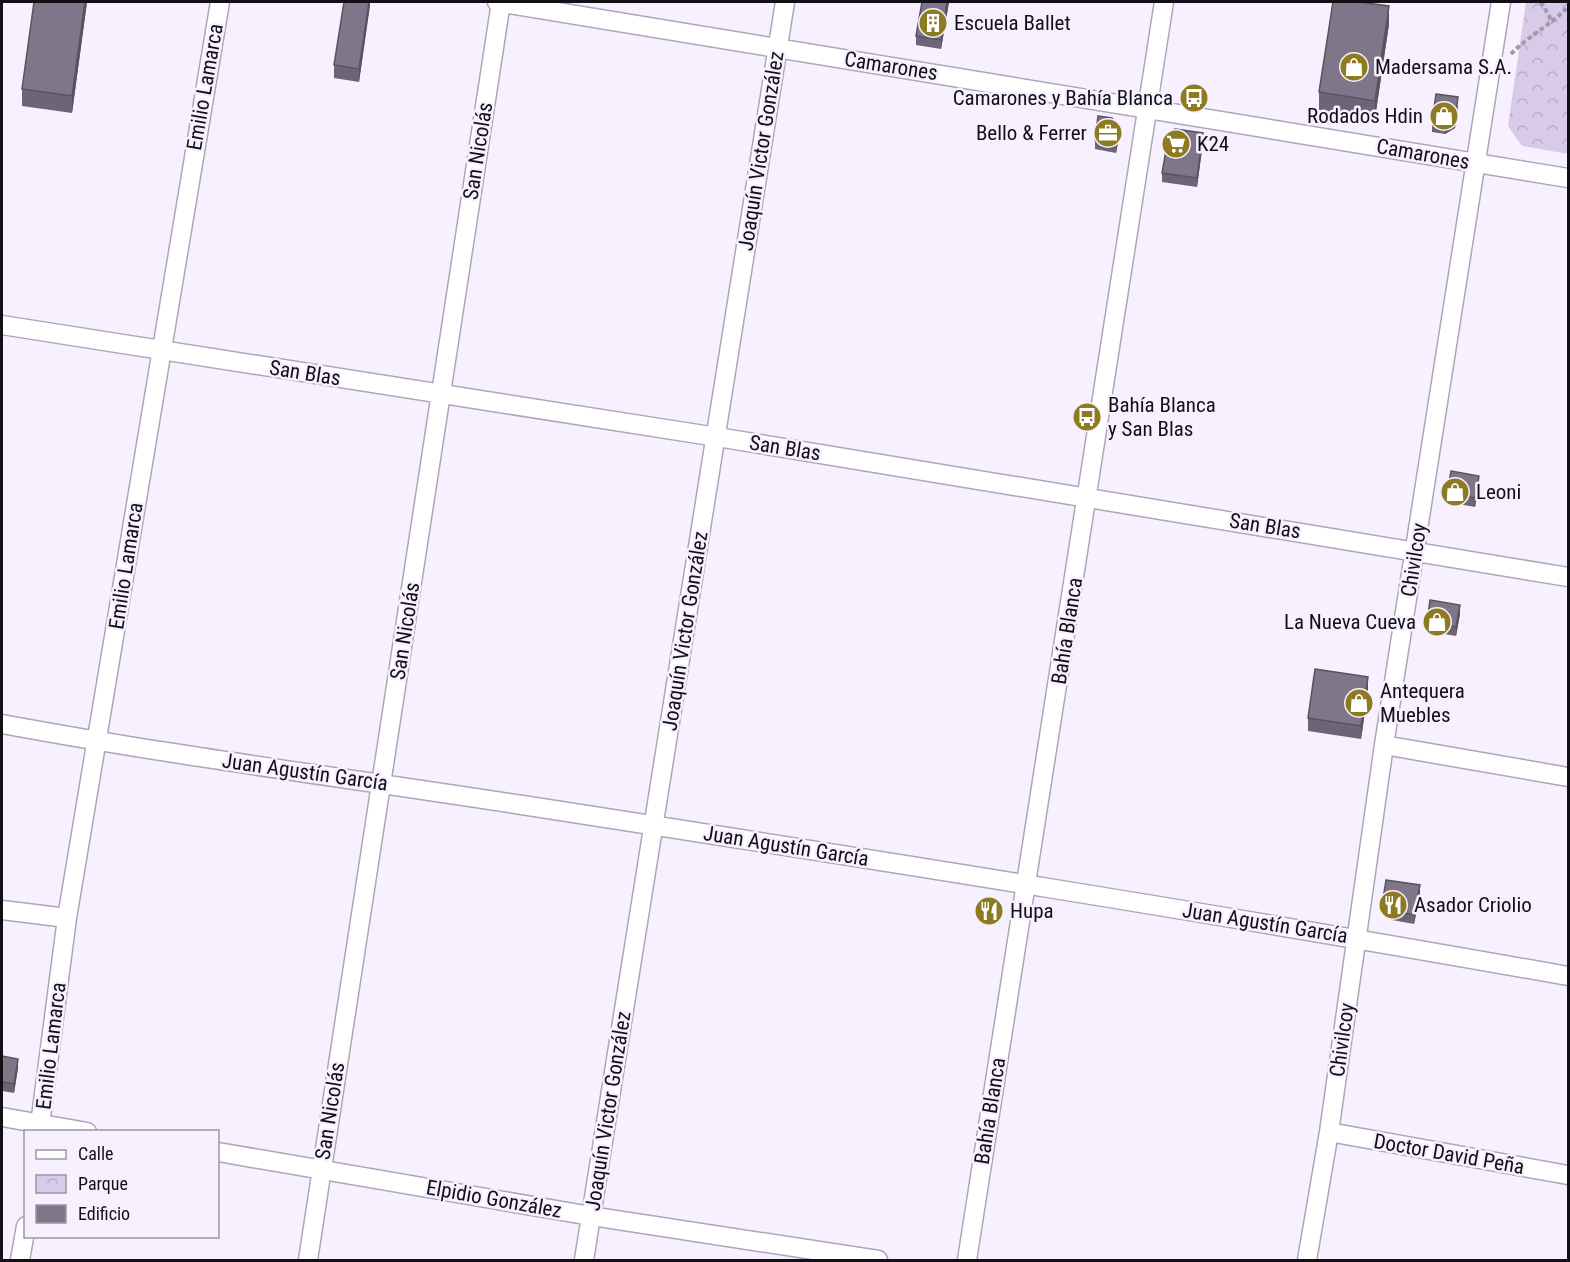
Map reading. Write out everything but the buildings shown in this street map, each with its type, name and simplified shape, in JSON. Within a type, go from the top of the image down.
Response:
[{"type":"street","name":"Emilio Lamarca","points":[[40,1128],[67,918],[220,2]]},
{"type":"street","name":"Camarones","points":[[499,2],[1569,178]]},
{"type":"street","name":"San Nicolás","points":[[308,1260],[499,2]]},
{"type":"street","name":"Joaquín Victor González","points":[[584,1260],[785,2]]},
{"type":"street","name":"Bahía Blanca","points":[[967,1260],[1164,2]]},
{"type":"street","name":"Chivilcoy","points":[[1307,1260],[1329,1132],[1384,745],[1501,2]]},
{"type":"street","name":"San Blas","points":[[2,325],[717,437],[1569,577]]},
{"type":"street","name":"Juan Agustín García","points":[[2,724],[97,742],[653,825],[1356,938],[1569,976]]},
{"type":"street","points":[[1384,745],[1569,777]]},
{"type":"street","points":[[2,910],[67,918]]},
{"type":"street","points":[[2,1118],[40,1128],[71,1130]]},
{"type":"street","name":"Doctor David Peña","points":[[1329,1132],[1569,1175]]},
{"type":"street","name":"Elpidio González","points":[[219,1152],[591,1216],[878,1260]]},
{"type":"street","points":[[20,1260],[24,1237]]},
{"type":"path","points":[[1541,2],[1553,23]]},
{"type":"path","points":[[1489,80],[1519,46],[1553,23],[1568,9]]},
{"type":"green space","points":[[1526,2],[1568,2],[1568,154],[1522,146],[1508,126]]},
{"type":"place","name":"Escuela Ballet","points":[[933,23]]},
{"type":"place","name":"Madersama S.A.","points":[[1354,67]]},
{"type":"place","name":"Camarones y Bahía Blanca","points":[[1194,98]]},
{"type":"place","name":"Rodados Hdin","points":[[1444,116]]},
{"type":"place","name":"Bello & Ferrer","points":[[1108,133]]},
{"type":"place","name":"K24","points":[[1176,144]]},
{"type":"place","name":"Bahía Blanca y San Blas","points":[[1087,417]]},
{"type":"place","name":"Leoni","points":[[1455,492]]},
{"type":"place","name":"La Nueva Cueva","points":[[1437,622]]},
{"type":"place","name":"Antequera Muebles","points":[[1359,703]]},
{"type":"place","name":"Asador Criolio","points":[[1393,905]]},
{"type":"place","name":"Hupa","points":[[989,911]]}]
